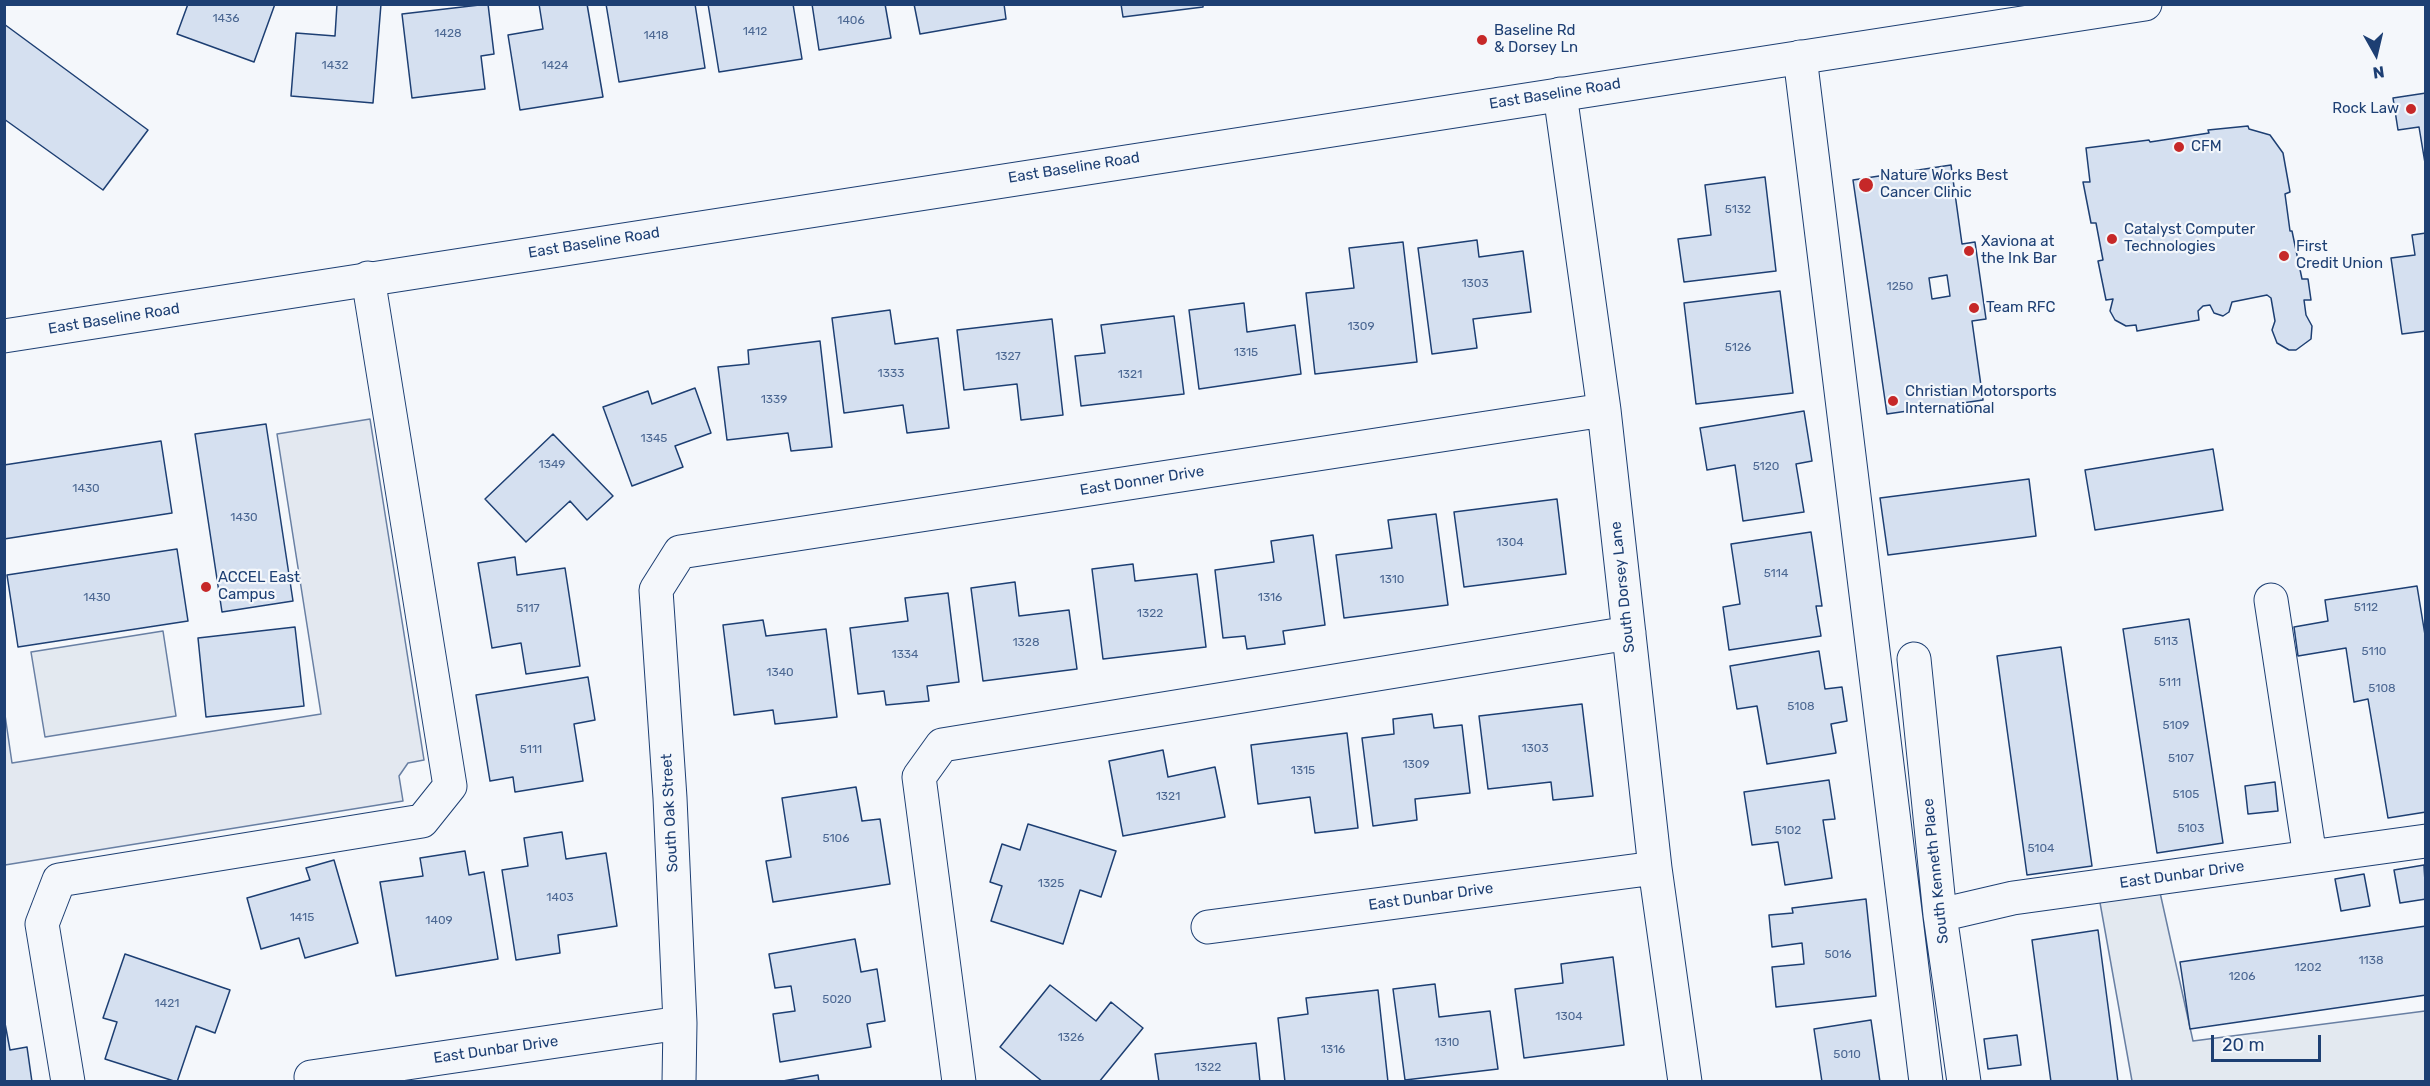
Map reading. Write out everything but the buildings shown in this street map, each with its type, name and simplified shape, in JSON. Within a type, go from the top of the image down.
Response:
[{"type":"street","name":"East Baseline Road","points":[[4,336],[2145,4]]},
{"type":"street","points":[[1800,57],[1926,1082]]},
{"type":"street","name":"South Dorsey Lane","points":[[1560,94],[1605,410],[1655,868],[1685,1082]]},
{"type":"street","points":[[68,1082],[42,924],[59,880],[422,821],[450,786],[368,278]]},
{"type":"street","name":"East Donner Drive","points":[[680,552],[1605,410]]},
{"type":"street","name":"South Oak Street","points":[[679,1082],[680,1023],[670,798],[656,590],[680,552]]},
{"type":"street","points":[[2271,600],[2310,857]]},
{"type":"street","points":[[959,1082],[919,777],[942,745],[1629,633]]},
{"type":"street","name":"South Kenneth Place","points":[[1914,659],[1940,915],[1964,1082]]},
{"type":"street","name":"East Dunbar Drive","points":[[1940,915],[2013,898],[2426,841]]},
{"type":"street","name":"East Dunbar Drive","points":[[1208,927],[1655,868]]},
{"type":"street","name":"East Dunbar Drive","points":[[311,1077],[680,1023]]},
{"type":"shaded area","points":[[370,419],[424,760],[408,763],[399,776],[403,801],[5,865],[5,715],[12,763],[321,714],[277,434]]},
{"type":"shaded area","points":[[163,631],[176,716],[45,737],[31,652]]},
{"type":"shaded area","points":[[2157,879],[2193,1041],[2425,1011],[2425,1081],[2132,1081],[2097,886]]},
{"type":"place","name":"Baseline Rd & Dorsey Ln","points":[[1482,40]]},
{"type":"place","name":"Rock Law","points":[[2411,109]]},
{"type":"place","name":"CFM","points":[[2179,147]]},
{"type":"place","name":"Nature Works Best Cancer Clinic","points":[[1866,185]]},
{"type":"place","name":"Catalyst Computer Technologies","points":[[2112,239]]},
{"type":"place","name":"Xaviona at the Ink Bar","points":[[1969,251]]},
{"type":"place","name":"First Credit Union","points":[[2284,256]]},
{"type":"place","name":"Team RFC","points":[[1974,308]]},
{"type":"place","name":"Christian Motorsports International","points":[[1893,401]]},
{"type":"place","name":"ACCEL East Campus","points":[[206,587]]}]
